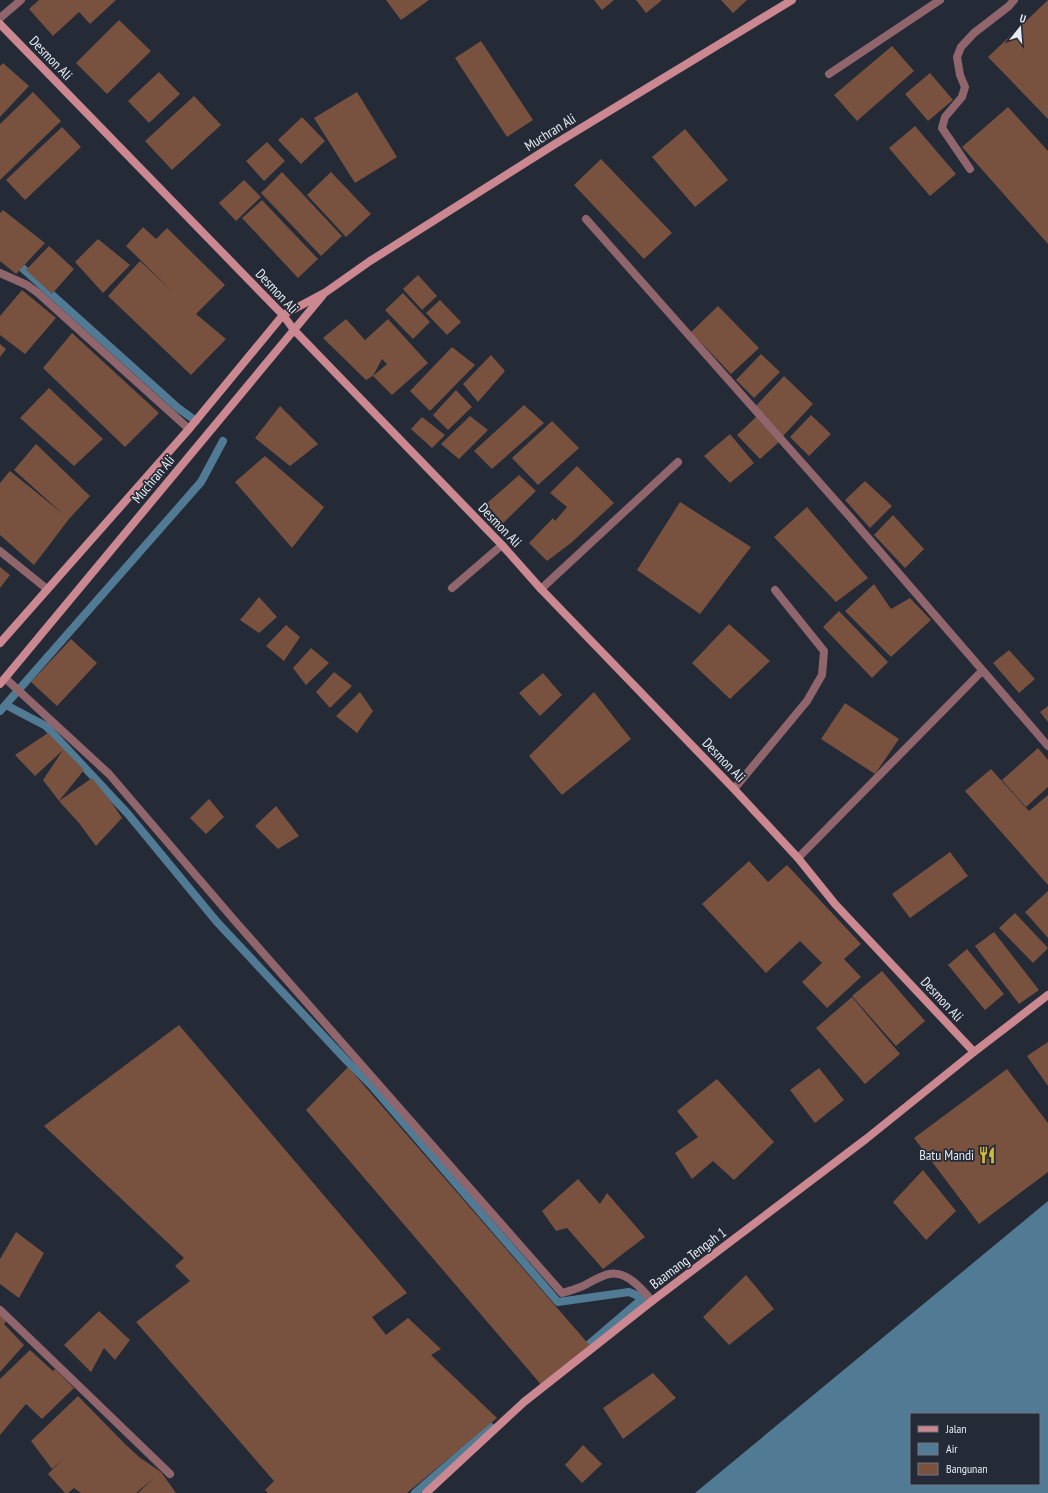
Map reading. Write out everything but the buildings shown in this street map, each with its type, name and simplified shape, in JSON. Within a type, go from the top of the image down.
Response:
[{"type":"street","points":[[0,18],[21,0]]},
{"type":"street","name":"Muchran Ali","points":[[0,643],[189,429],[283,315],[326,292],[370,261],[555,144],[792,0]]},
{"type":"street","points":[[829,74],[940,0]]},
{"type":"street","points":[[970,169],[942,128],[945,116],[962,97],[965,86],[960,75],[957,57],[961,47],[974,32],[1009,6],[1014,0]]},
{"type":"street","name":"Desmon Ali","points":[[0,24],[283,315],[294,330],[502,545],[541,589],[734,789],[798,858],[835,904],[974,1052]]},
{"type":"street","points":[[586,219],[850,517],[1048,746]]},
{"type":"street","points":[[0,273],[27,285],[38,293],[189,429]]},
{"type":"street","name":"Muchran Ali","points":[[2,681],[326,292]]},
{"type":"street","points":[[541,589],[678,462]]},
{"type":"street","points":[[452,588],[502,545]]},
{"type":"street","points":[[0,551],[47,589]]},
{"type":"street","points":[[734,789],[806,700],[822,675],[824,651],[775,590]]},
{"type":"street","points":[[798,858],[982,671]]},
{"type":"street","points":[[2,681],[12,684],[108,774],[240,927],[562,1293],[583,1286],[609,1274],[617,1274],[634,1281],[652,1301]]},
{"type":"street","name":"Baamang Tengah 1","points":[[426,1493],[524,1402],[652,1301],[866,1139],[974,1052],[1048,995]]},
{"type":"street","points":[[0,1310],[170,1474]]},
{"type":"water","points":[[1048,1201],[1048,1493],[695,1493]]},
{"type":"waterway","points":[[0,248],[178,408],[196,421]]},
{"type":"waterway","points":[[0,711],[201,482],[223,441]]},
{"type":"waterway","points":[[6,705],[46,726],[128,814],[217,922],[371,1085],[558,1302],[629,1292],[643,1298],[581,1351]]},
{"type":"waterway","points":[[415,1493],[491,1427]]},
{"type":"place","name":"Batu Mandi","points":[[987,1155]]}]
